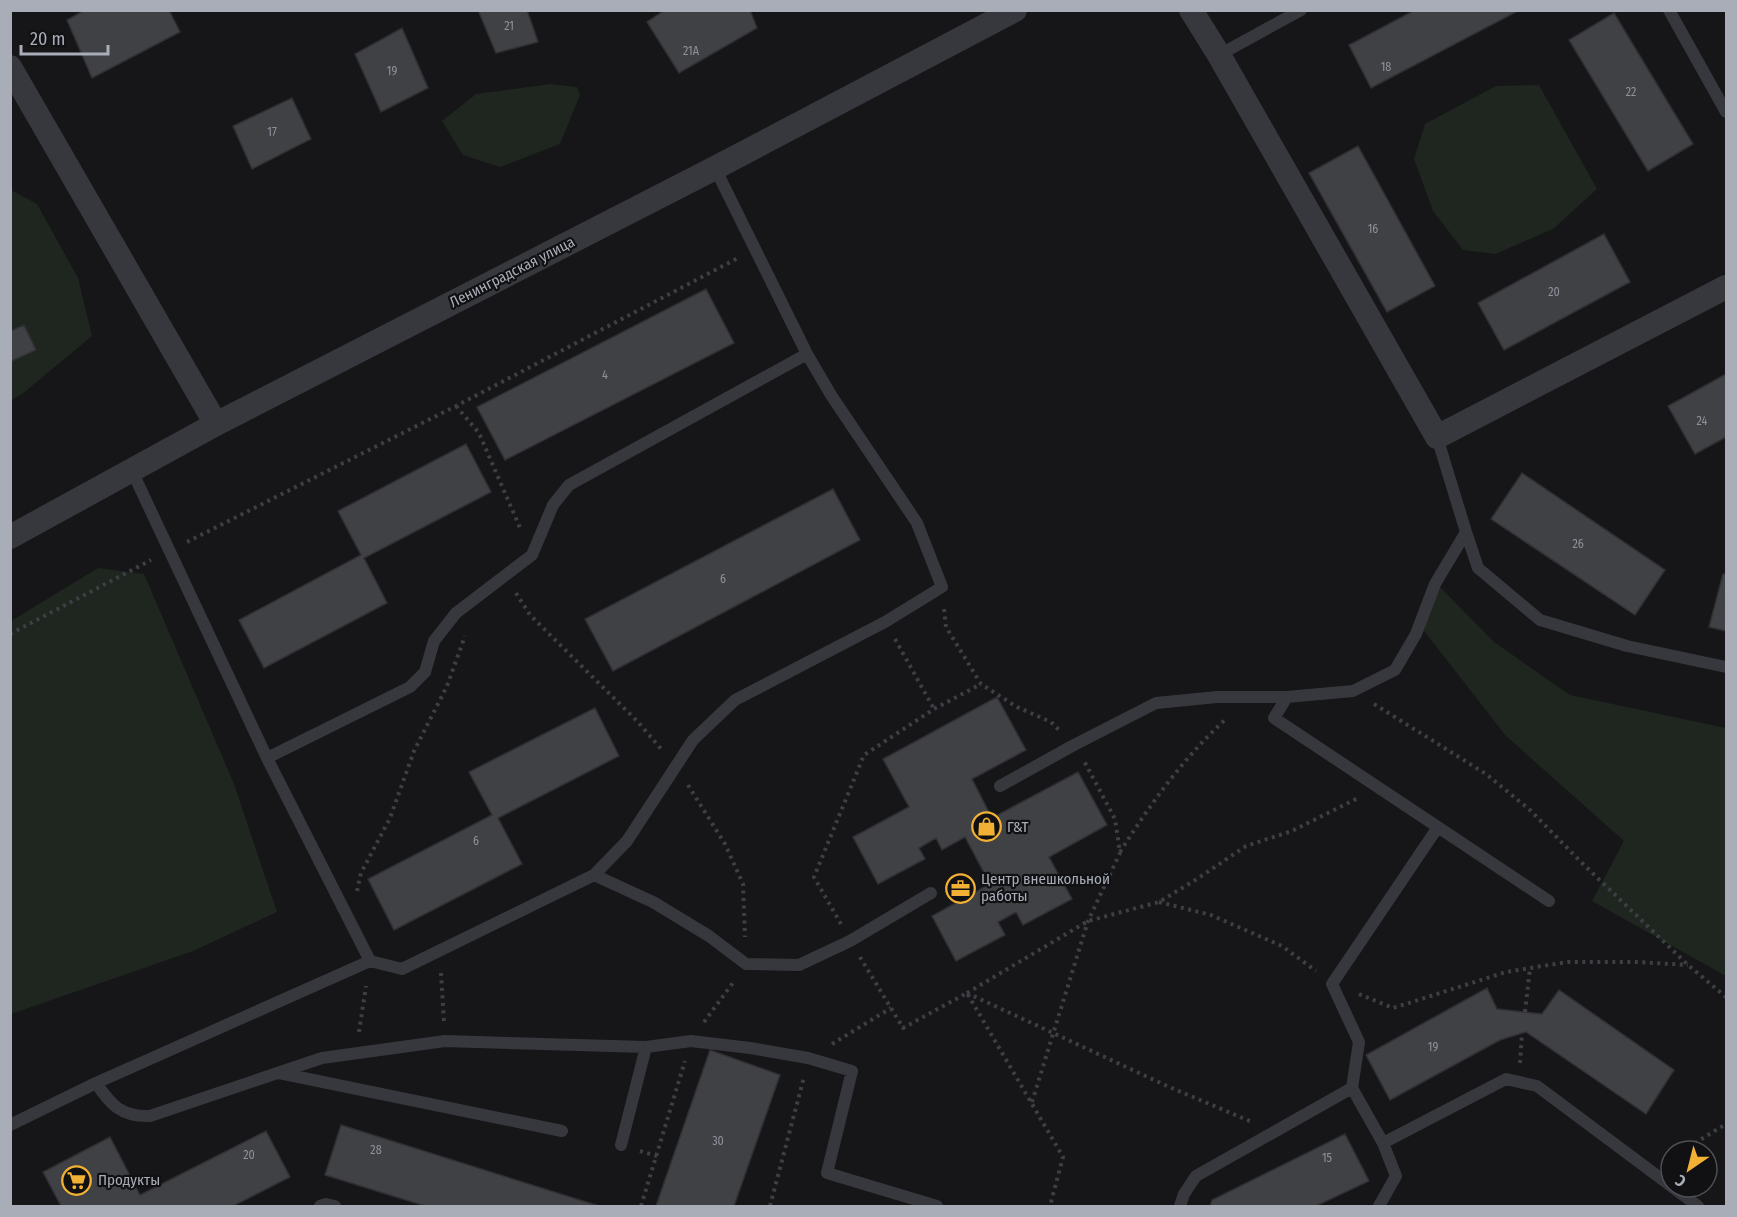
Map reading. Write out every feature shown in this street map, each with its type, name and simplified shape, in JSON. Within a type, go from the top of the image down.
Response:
[{"type":"street","name":"Ленинградская улица","points":[[10,537],[216,424],[715,168],[1014,10]]},
{"type":"street","points":[[1191,10],[1219,55],[1437,438],[1726,287]]},
{"type":"street","points":[[10,67],[216,424]]},
{"type":"lane","points":[[1219,55],[1301,10]]},
{"type":"lane","points":[[1669,10],[1726,112]]},
{"type":"lane","points":[[10,1125],[96,1083],[370,961],[402,969],[594,875],[627,841],[693,740],[735,700],[885,622],[942,587],[917,523],[831,395],[807,354],[715,168]]},
{"type":"lane","points":[[267,758],[410,687],[424,672],[434,641],[456,613],[480,597],[532,555],[553,505],[569,484],[807,354]]},
{"type":"lane","points":[[1437,438],[1478,568],[1540,620],[1627,646],[1726,667]]},
{"type":"lane","points":[[132,471],[267,758],[370,961]]},
{"type":"lane","points":[[1000,786],[1156,703],[1217,697],[1287,697],[1353,691],[1395,670],[1416,634],[1435,584],[1466,532]]},
{"type":"lane","points":[[1287,697],[1274,718],[1549,901]]},
{"type":"lane","points":[[1380,1206],[1396,1176],[1383,1143],[1352,1088],[1359,1042],[1332,984],[1438,827]]},
{"type":"lane","points":[[594,875],[653,902],[709,936],[746,964],[799,965],[850,941],[932,893]]},
{"type":"lane","points":[[96,1083],[109,1103],[132,1117],[150,1116],[322,1058],[445,1041],[646,1047],[691,1041],[750,1048],[808,1058],[852,1071],[827,1173],[937,1206]]},
{"type":"lane","points":[[621,1145],[646,1047]]},
{"type":"lane","points":[[278,1073],[562,1131]]},
{"type":"lane","points":[[1383,1143],[1506,1079],[1538,1086],[1659,1178]]},
{"type":"lane","points":[[1180,1206],[1184,1194],[1196,1176],[1352,1088]]},
{"type":"lane","points":[[320,1206],[326,1204],[335,1206]]},
{"type":"path","points":[[10,634],[456,406],[755,249]]},
{"type":"path","points":[[456,406],[479,433],[532,555]]},
{"type":"path","points":[[506,576],[530,615],[638,722],[676,767],[725,844],[743,885],[746,964],[691,1041],[641,1206]]},
{"type":"path","points":[[942,587],[946,627],[981,684],[1017,707],[1051,722],[1074,745],[1115,819],[1120,853]]},
{"type":"path","points":[[350,921],[361,873],[390,818],[414,751],[447,686],[480,597]]},
{"type":"path","points":[[885,622],[934,709]]},
{"type":"path","points":[[981,684],[934,709],[864,755],[814,877],[903,1028],[1088,921],[1159,902],[1246,846],[1292,831],[1378,787]]},
{"type":"path","points":[[1353,691],[1486,774],[1530,810],[1688,964],[1726,997]]},
{"type":"path","points":[[1031,1102],[1088,921],[1120,853],[1151,803],[1201,741],[1250,697]]},
{"type":"path","points":[[1159,902],[1210,915],[1282,946],[1332,984],[1393,1008],[1506,972],[1530,968],[1569,963],[1688,964]]},
{"type":"path","points":[[440,951],[445,1041]]},
{"type":"path","points":[[356,1053],[370,961]]},
{"type":"path","points":[[1525,1012],[1530,968]]},
{"type":"path","points":[[967,993],[1167,1086],[1275,1131]]},
{"type":"path","points":[[967,993],[1063,1157],[1050,1206]]},
{"type":"path","points":[[770,1206],[808,1058],[891,1008]]},
{"type":"path","points":[[1519,1082],[1522,1033]]},
{"type":"path","points":[[1702,1139],[1726,1124]]},
{"type":"shaded area","points":[[551,84],[577,87],[580,95],[560,144],[500,167],[463,155],[442,121],[476,94]]},
{"type":"shaded area","points":[[1539,85],[1597,189],[1553,229],[1495,254],[1463,250],[1433,211],[1414,159],[1425,124],[1496,86]]},
{"type":"shaded area","points":[[11,190],[37,204],[78,278],[92,336],[22,394],[11,400]]},
{"type":"shaded area","points":[[98,568],[144,574],[234,784],[277,912],[193,951],[11,1014],[11,621]]},
{"type":"shaded area","points":[[1438,585],[1494,642],[1570,695],[1726,728],[1726,976],[1592,901],[1624,841],[1506,736],[1424,631]]},
{"type":"building","points":[[85,10],[169,10],[180,32],[92,78],[67,20]]},
{"type":"building","points":[[478,10],[527,10],[538,42],[496,53]]},
{"type":"building","points":[[665,10],[750,10],[757,28],[679,73],[647,22]]},
{"type":"building","points":[[1415,10],[1515,10],[1516,12],[1371,88],[1349,45]]},
{"type":"building","points":[[1614,13],[1693,144],[1648,171],[1569,40]]},
{"type":"building","points":[[402,28],[428,88],[381,112],[355,54]]},
{"type":"building","points":[[292,98],[311,139],[252,169],[233,126]]},
{"type":"building","points":[[1358,146],[1435,286],[1387,312],[1309,173]]},
{"type":"building","points":[[1604,234],[1630,282],[1504,350],[1478,303]]},
{"type":"building","points":[[706,289],[734,343],[505,460],[477,407]]},
{"type":"building","points":[[24,325],[36,350],[10,362],[10,331]]},
{"type":"building","points":[[1726,374],[1726,437],[1695,454],[1668,406]]},
{"type":"building","points":[[466,444],[491,492],[364,558],[387,603],[264,668],[239,620],[361,555],[338,511]]},
{"type":"building","points":[[1522,473],[1665,570],[1635,615],[1491,519]]},
{"type":"building","points":[[833,489],[860,540],[613,671],[585,619]]},
{"type":"building","points":[[1723,574],[1726,574],[1726,631],[1709,627]]},
{"type":"building","points":[[997,697],[1026,750],[972,779],[992,818],[1078,772],[1107,825],[1049,857],[1072,899],[1023,925],[1016,912],[998,922],[1005,935],[956,961],[932,916],[990,884],[965,837],[942,850],[936,838],[919,848],[925,859],[878,884],[853,837],[909,807],[883,759]]},
{"type":"building","points":[[595,708],[619,756],[498,818],[522,864],[394,930],[368,879],[492,815],[469,772]]},
{"type":"building","points":[[1487,988],[1497,1009],[1542,1014],[1559,990],[1674,1070],[1646,1114],[1526,1032],[1500,1040],[1390,1100],[1366,1055]]},
{"type":"building","points":[[710,1050],[780,1075],[734,1206],[656,1206]]},
{"type":"building","points":[[341,1125],[599,1206],[425,1206],[325,1175]]},
{"type":"building","points":[[266,1131],[290,1177],[233,1206],[61,1206],[43,1172],[110,1137],[140,1195]]},
{"type":"building","points":[[1345,1134],[1369,1181],[1316,1206],[1210,1206],[1212,1200]]},
{"type":"place","name":"Г&Т","points":[[986,827]]},
{"type":"place","name":"Центр внешкольной работы","points":[[960,888]]},
{"type":"place","name":"Продукты","points":[[77,1180]]}]
